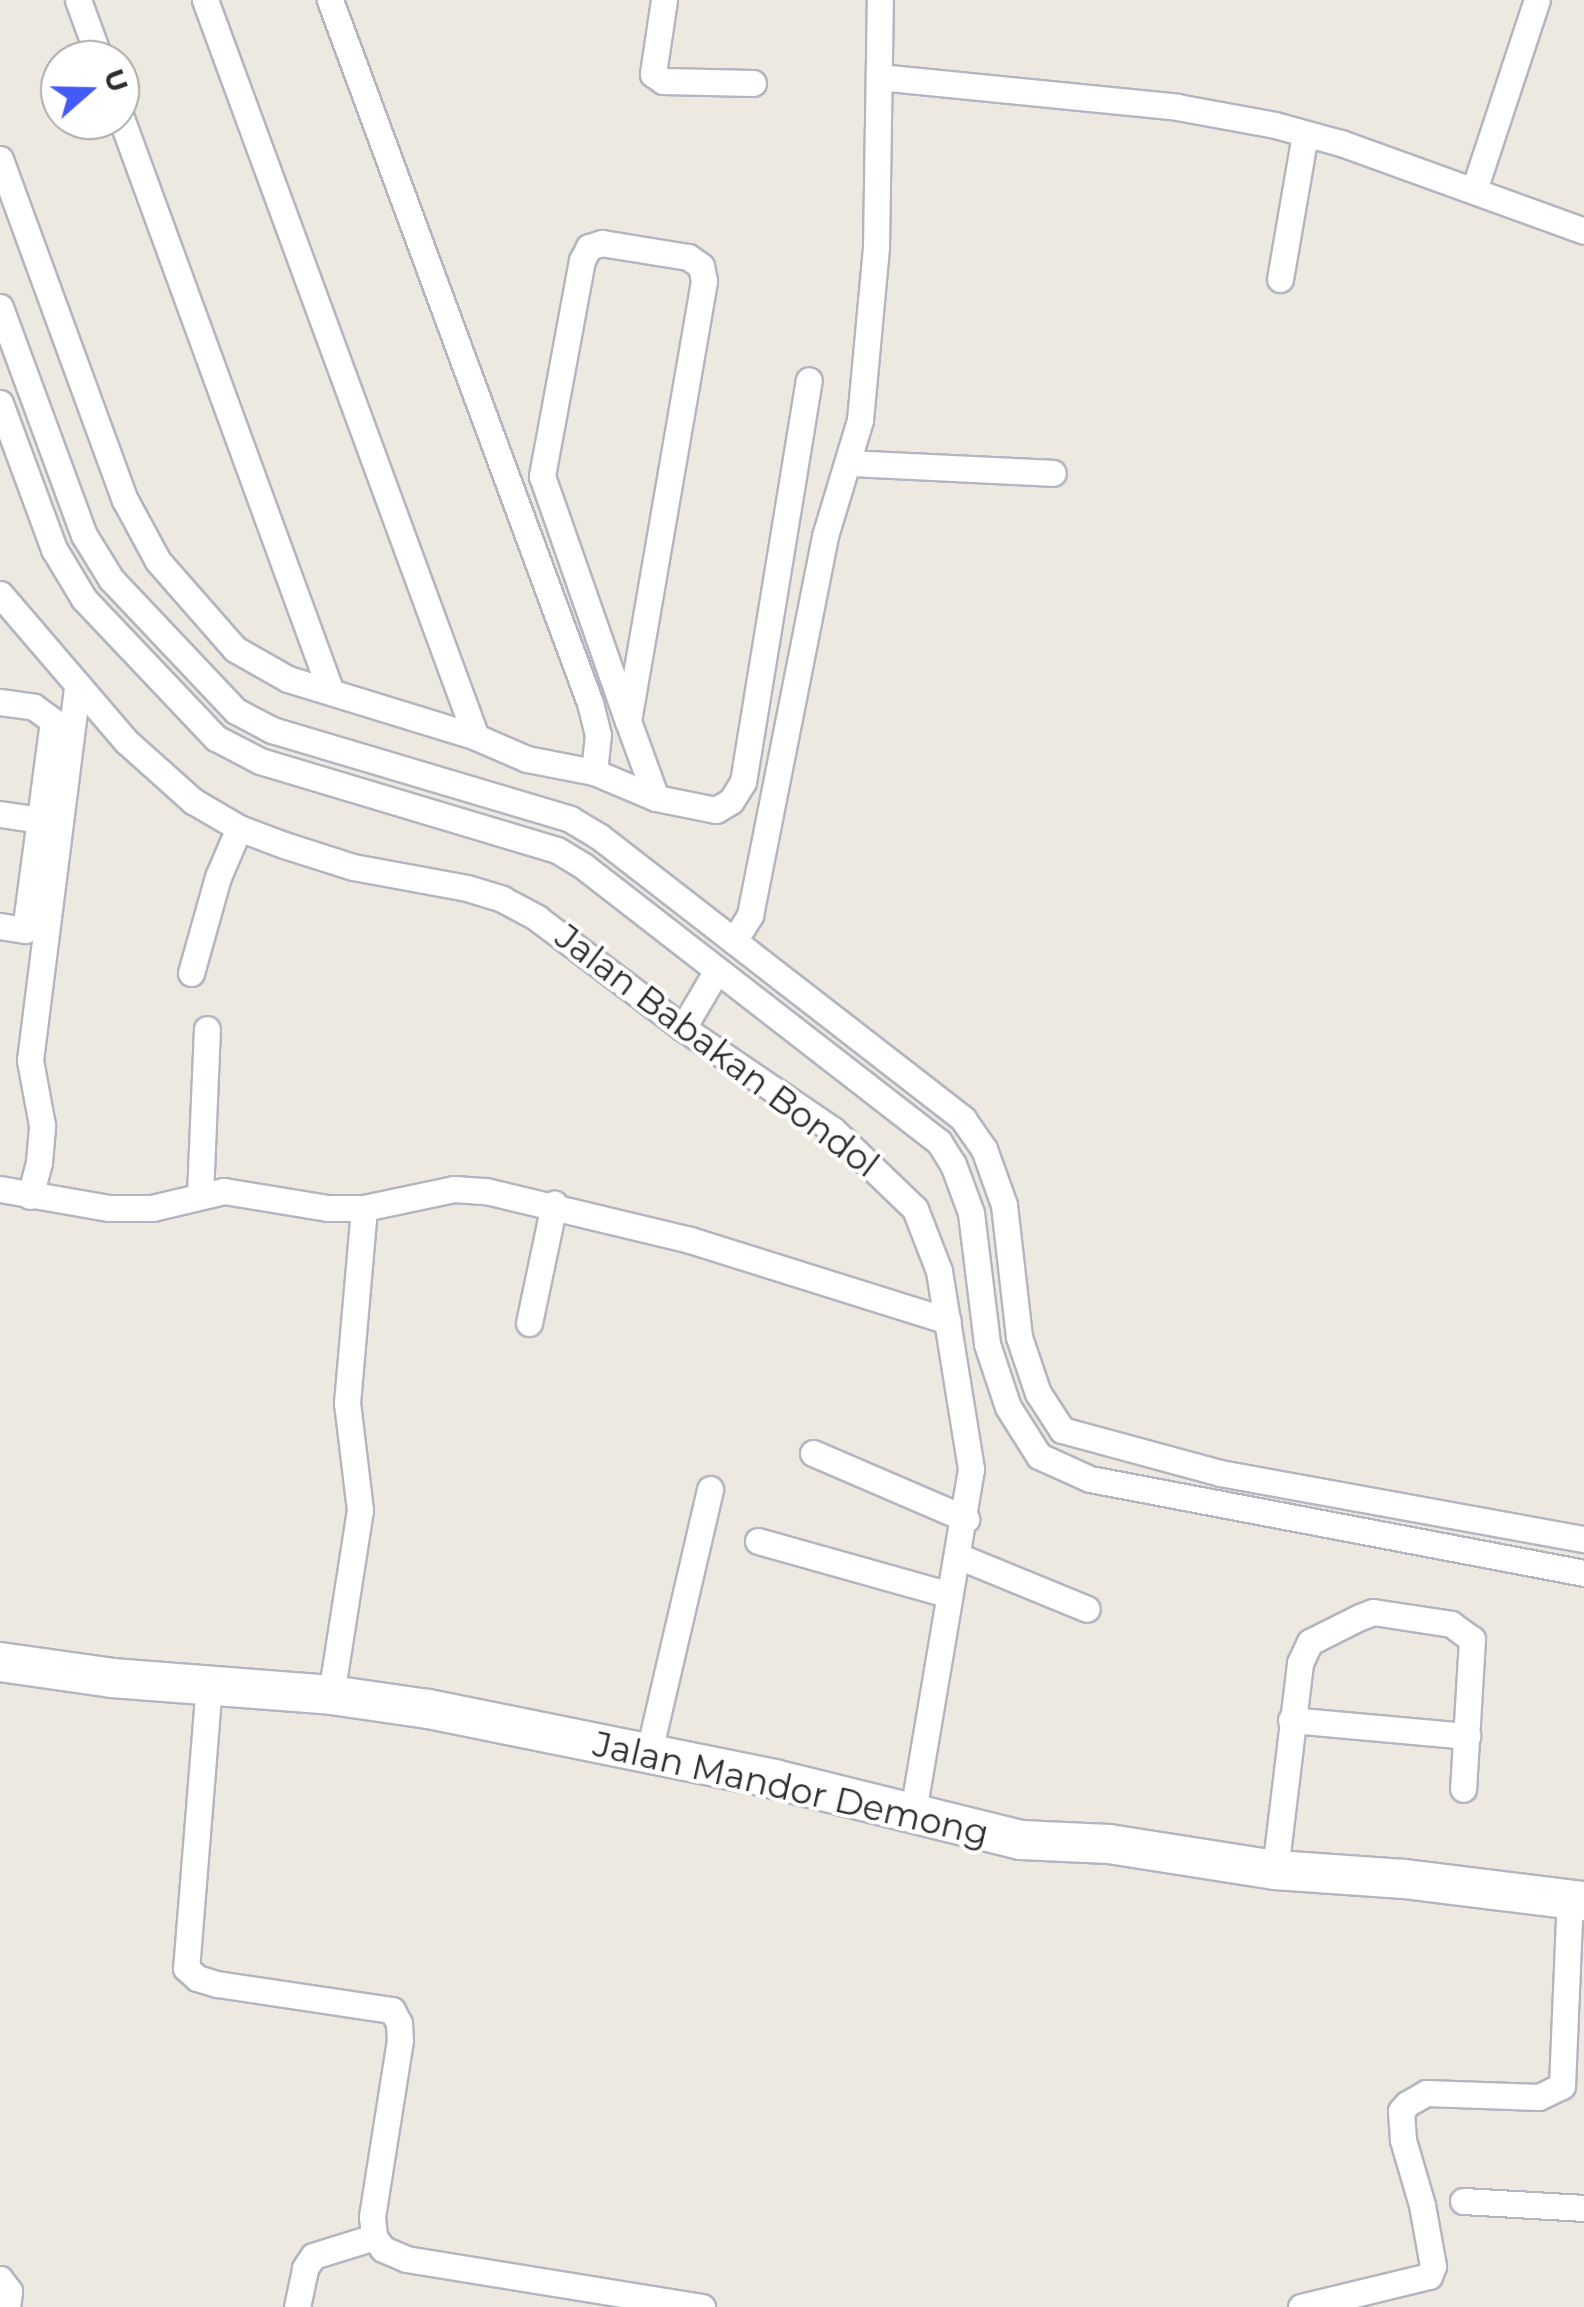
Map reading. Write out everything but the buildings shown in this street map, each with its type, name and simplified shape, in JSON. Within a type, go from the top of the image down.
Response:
[{"type":"main road","name":"Jalan Mandor Demong","points":[[0,1662],[79,1674],[331,1695],[428,1710],[774,1779],[1021,1840],[1108,1844],[1275,1870],[1404,1878],[1577,1900]]},
{"type":"street","points":[[78,0],[93,40]]},
{"type":"street","points":[[205,0],[476,737]]},
{"type":"street","points":[[330,0],[590,704],[598,734],[594,772]]},
{"type":"street","points":[[664,0],[653,74],[663,81],[754,83]]},
{"type":"street","points":[[734,941],[750,915],[826,536],[838,487],[849,464],[867,368],[876,246],[880,0]]},
{"type":"street","points":[[1474,190],[1537,0]]},
{"type":"street","points":[[879,77],[1176,107],[1305,134],[1584,231]]},
{"type":"street","points":[[1280,279],[1305,134]]},
{"type":"street","points":[[129,140],[331,692]]},
{"type":"street","points":[[0,158],[126,500],[158,561],[235,649],[288,679],[476,737],[528,759],[594,772],[656,798],[716,810],[731,801],[743,782],[809,380]]},
{"type":"street","points":[[628,721],[704,281],[701,266],[688,257],[602,243],[589,246],[582,260],[542,476],[628,721],[656,798]]},
{"type":"street","points":[[0,308],[84,535],[111,579],[236,711],[293,736],[570,819],[600,837],[964,1119],[1004,1206],[1020,1337],[1038,1393],[1062,1430],[1220,1473],[1584,1538]]},
{"type":"street","points":[[0,403],[54,549],[84,600],[216,738],[284,768],[557,850],[939,1142],[953,1164],[971,1213],[987,1344],[1008,1407],[1039,1456],[1090,1479],[1584,1572]]},
{"type":"street","points":[[9,428],[40,416]]},
{"type":"street","points":[[849,464],[1052,472]]},
{"type":"street","points":[[510,487],[542,476]]},
{"type":"street","name":"Jalan Babakan Bondol","points":[[0,594],[77,687],[162,776],[239,828],[353,866],[502,899],[560,932],[682,1028],[833,1130],[886,1177],[914,1209],[930,1241],[971,1452],[966,1519],[947,1594],[912,1816]]},
{"type":"street","points":[[30,1196],[39,1162],[42,1124],[30,1060],[77,687]]},
{"type":"street","points":[[0,702],[34,707],[54,722],[25,930],[0,926]]},
{"type":"street","points":[[284,768],[293,736]]},
{"type":"street","points":[[0,814],[40,820]]},
{"type":"street","points":[[192,973],[218,878],[239,828]]},
{"type":"street","points":[[682,1028],[718,970]]},
{"type":"street","points":[[200,1195],[207,1029]]},
{"type":"street","points":[[0,1189],[109,1208],[152,1208],[200,1195],[257,1193],[328,1208],[364,1208],[454,1190],[554,1204],[690,1240],[948,1320]]},
{"type":"street","points":[[529,1323],[554,1204]]},
{"type":"street","points":[[331,1695],[360,1510],[346,1403],[364,1208]]},
{"type":"street","points":[[813,1452],[966,1519]]},
{"type":"street","points":[[1213,1502],[1220,1473]]},
{"type":"street","points":[[648,1756],[710,1489]]},
{"type":"street","points":[[758,1541],[947,1594]]},
{"type":"street","points":[[958,1556],[1086,1609]]},
{"type":"street","points":[[1275,1870],[1300,1663],[1310,1642],[1373,1612],[1451,1624],[1466,1632],[1472,1648],[1463,1789]]},
{"type":"street","points":[[209,1684],[186,1968],[197,1978],[217,1984],[392,2010],[400,2040],[372,2218],[374,2237],[383,2249],[406,2259],[702,2307]]},
{"type":"street","points":[[1291,1720],[1467,1736]]},
{"type":"street","points":[[1301,2307],[1429,2276],[1433,2266],[1422,2205],[1403,2140],[1401,2111],[1407,2104],[1426,2093],[1538,2098],[1562,2086],[1577,1900]]},
{"type":"street","points":[[1463,2201],[1584,2208]]},
{"type":"street","points":[[296,2307],[313,2256],[374,2237]]},
{"type":"street","points":[[0,2279],[10,2291],[7,2307]]}]
